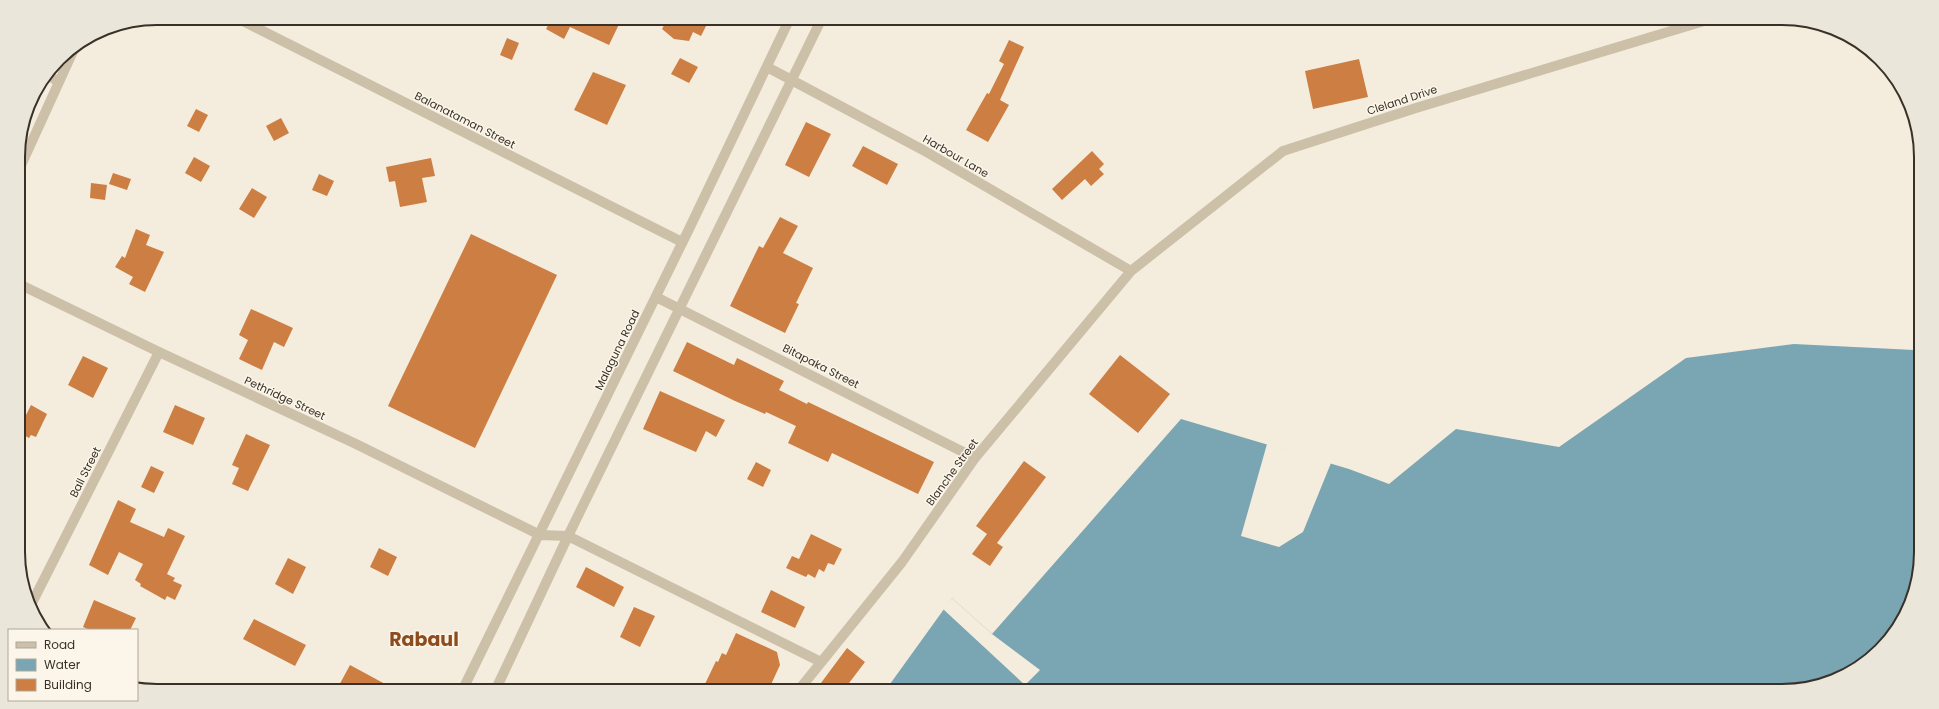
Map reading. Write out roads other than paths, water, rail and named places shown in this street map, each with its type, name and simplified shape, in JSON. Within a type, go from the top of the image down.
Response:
[{"type":"street","name":"Balanataman Street","points":[[251,25],[682,242]]},
{"type":"street","name":"Malaguna Road","points":[[466,684],[656,297],[787,25]]},
{"type":"street","points":[[499,684],[568,536],[819,25]]},
{"type":"street","name":"Cleland Drive","points":[[1131,272],[1283,151],[1416,108],[1691,25]]},
{"type":"street","points":[[25,157],[69,59]]},
{"type":"street","name":"Harbour Lane","points":[[766,67],[923,150],[1131,272]]},
{"type":"street","points":[[52,77],[59,82]]},
{"type":"street","name":"Blanche Street","points":[[804,684],[902,562],[975,458],[1131,272]]},
{"type":"street","name":"Pethridge Street","points":[[25,287],[159,352],[356,444],[540,535]]},
{"type":"street","name":"Bitapaka Street","points":[[656,297],[975,458]]},
{"type":"street","name":"Ball Street","points":[[34,599],[159,352]]},
{"type":"street","points":[[540,535],[568,536],[821,662]]},
{"type":"water","points":[[1794,344],[1914,350],[1914,552],[1910,586],[1900,610],[1887,632],[1862,657],[1833,674],[1816,680],[1791,684],[890,684],[952,598],[992,634],[1181,419],[1349,469],[1389,484],[1456,429],[1559,447],[1686,358]]},
{"type":"district","name":"Rabaul","points":[[424,639]]}]
